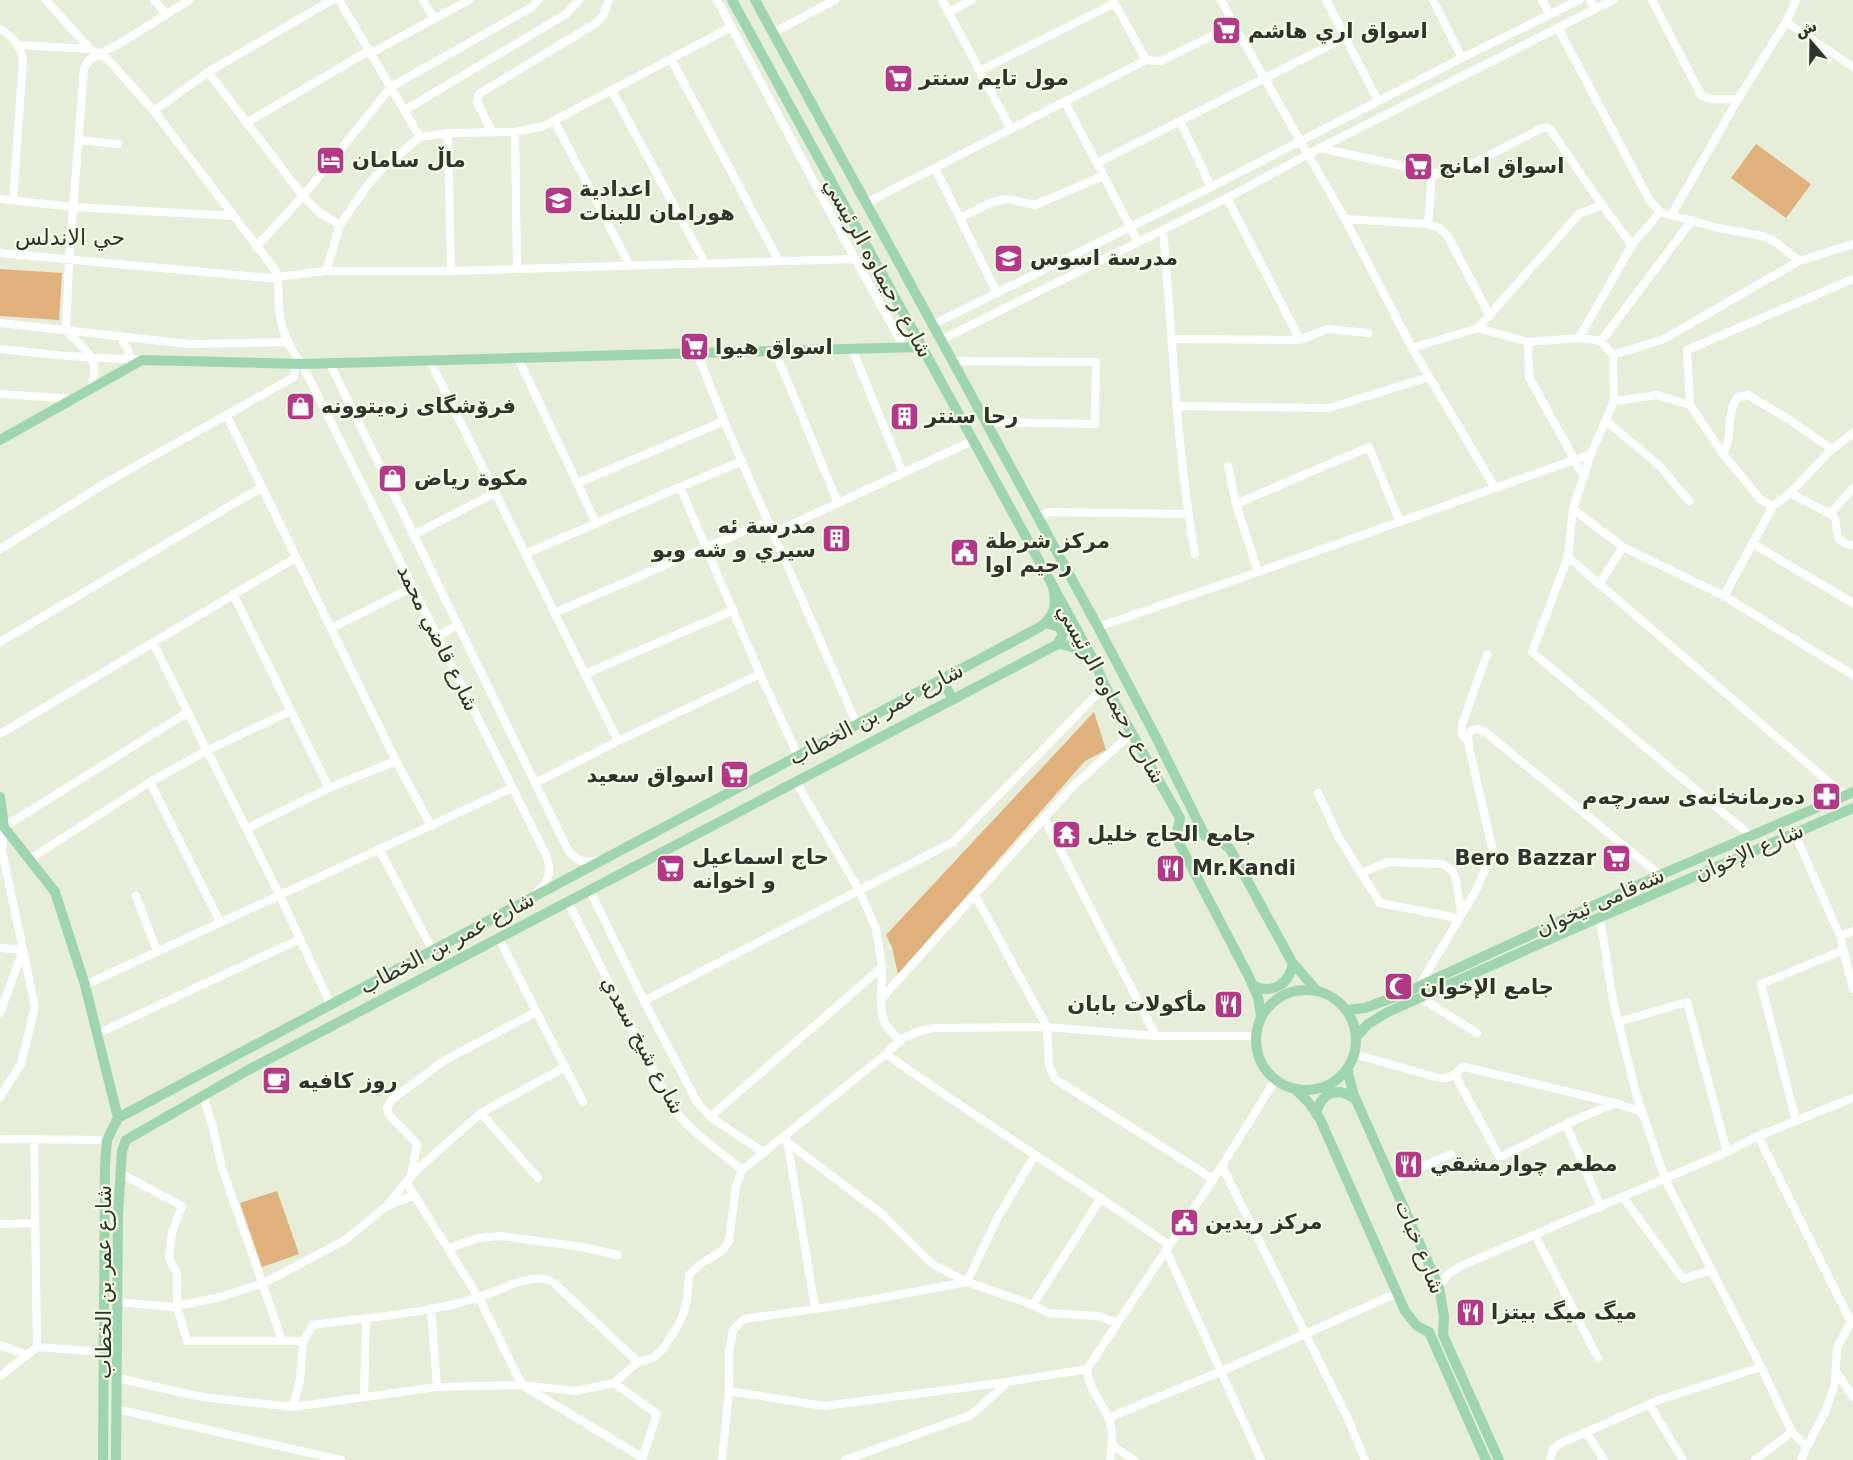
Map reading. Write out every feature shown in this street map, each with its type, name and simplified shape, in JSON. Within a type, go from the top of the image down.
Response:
[{"type":"main road","name":"شارع رحيماوه الرئيسي","points":[[732,0],[1095,663],[1105,686],[1180,818],[1177,828],[1179,843],[1253,986],[1261,1016]]},
{"type":"main road","name":"شارع رحيماوه الرئيسي","points":[[755,0],[1098,627],[1205,836],[1217,838],[1230,849],[1293,963],[1317,991]]},
{"type":"main road","points":[[0,440],[142,360],[330,364],[921,347]]},
{"type":"main road","points":[[978,452],[986,458],[991,457],[995,453],[997,443]]},
{"type":"main road","points":[[993,479],[994,466],[1004,465],[1011,468]]},
{"type":"main road","points":[[1046,623],[1050,620],[1055,605],[1053,587]]},
{"type":"main road","points":[[1046,623],[1059,627],[1063,634],[1058,644],[1079,649],[1095,663]]},
{"type":"main road","name":"شارع عمر بن الخطاب","points":[[102,1460],[105,1165],[107,1140],[118,1118],[1046,623]]},
{"type":"main road","name":"شارع عمر بن الخطاب","points":[[116,1460],[116,1302],[120,1173],[122,1151],[126,1140],[203,1095],[1058,644]]},
{"type":"main road","points":[[941,680],[953,699]]},
{"type":"main road","name":"شەقامی ئیخوان","points":[[1346,1010],[1365,1008],[1388,1000],[1660,875],[1849,794]]},
{"type":"main road","points":[[724,796],[733,815]]},
{"type":"main road","points":[[0,797],[4,827],[55,892],[85,985],[118,1118]]},
{"type":"main road","name":"شارع الإخوان","points":[[1356,1037],[1373,1020],[1599,917],[1853,808]]},
{"type":"main road","points":[[1718,850],[1724,862]]},
{"type":"main road","points":[[1253,986],[1261,989],[1279,986],[1292,972],[1293,963]]},
{"type":"main road","points":[[376,981],[386,998]]},
{"type":"main road","points":[[1304,990],[1317,991],[1333,998],[1346,1010],[1353,1023],[1356,1037],[1354,1054],[1338,1079],[1322,1088],[1294,1089],[1275,1080],[1262,1065],[1257,1056],[1255,1036],[1261,1016],[1269,1005],[1285,994],[1304,990]]},
{"type":"main road","points":[[1365,1008],[1365,1016],[1373,1020]]},
{"type":"main road","points":[[290,1026],[300,1044]]},
{"type":"main road","name":"شارع خبات","points":[[1347,1068],[1355,1099],[1439,1287],[1443,1306],[1443,1335],[1499,1460]]},
{"type":"main road","name":"شارع خبات","points":[[1294,1089],[1316,1114],[1397,1293],[1413,1322],[1429,1332],[1486,1460]]},
{"type":"main road","points":[[1316,1114],[1320,1102],[1327,1095],[1338,1091],[1348,1093],[1355,1099]]},
{"type":"street","points":[[0,323],[189,344],[287,342],[281,325],[278,277],[154,111],[113,65],[94,51],[46,0]]},
{"type":"street","points":[[154,0],[166,14]]},
{"type":"street","points":[[18,45],[94,51],[119,44],[189,0]]},
{"type":"street","points":[[154,111],[208,72],[332,0]]},
{"type":"street","points":[[339,0],[420,136]]},
{"type":"street","points":[[423,0],[434,19]]},
{"type":"street","points":[[246,123],[370,52],[469,0]]},
{"type":"street","points":[[256,247],[303,196],[391,87],[532,7],[538,0]]},
{"type":"street","points":[[405,110],[566,14],[579,0]]},
{"type":"street","points":[[492,132],[477,102],[479,94],[596,23],[603,16],[609,0]]},
{"type":"street","points":[[717,0],[904,347]]},
{"type":"street","points":[[773,33],[835,0]]},
{"type":"street","points":[[942,0],[1011,129]]},
{"type":"street","points":[[949,12],[972,0]]},
{"type":"street","points":[[1221,0],[1345,219],[1412,348],[1495,488]]},
{"type":"street","points":[[1326,0],[1378,101]]},
{"type":"street","points":[[1433,0],[1462,58]]},
{"type":"street","points":[[1542,0],[1550,14]]},
{"type":"street","points":[[932,325],[1211,187],[1579,0]]},
{"type":"street","points":[[1590,0],[1595,9]]},
{"type":"street","points":[[941,340],[1227,198],[1309,156],[1320,148],[1612,0]]},
{"type":"street","points":[[1652,0],[1701,95],[1710,99],[1738,99]]},
{"type":"street","points":[[1672,214],[1738,99],[1786,22],[1796,0]]},
{"type":"street","points":[[981,70],[1114,2],[1146,60]]},
{"type":"street","points":[[1786,22],[1853,67]]},
{"type":"street","points":[[866,203],[1146,60],[1161,61],[1234,25]]},
{"type":"street","points":[[326,271],[340,225],[367,186],[382,169],[420,136],[537,129],[555,122],[731,27]]},
{"type":"street","points":[[1558,28],[1650,201],[1660,212],[1718,228],[1763,236],[1781,246],[1798,261]]},
{"type":"street","points":[[0,29],[18,45],[23,56],[13,200]]},
{"type":"street","points":[[1097,164],[1346,37]]},
{"type":"street","points":[[90,389],[96,371],[94,362],[66,331],[69,260],[84,69],[94,51]]},
{"type":"street","points":[[671,59],[779,261]]},
{"type":"street","points":[[208,72],[303,196],[320,213],[340,225]]},
{"type":"street","points":[[612,91],[705,264]]},
{"type":"street","points":[[1065,102],[1138,242]]},
{"type":"street","points":[[1180,121],[1211,187]]},
{"type":"street","points":[[555,122],[630,266]]},
{"type":"street","points":[[1320,148],[1449,176],[1546,127],[1550,129],[1632,245]]},
{"type":"street","points":[[515,132],[517,269]]},
{"type":"street","points":[[448,133],[451,271]]},
{"type":"street","points":[[79,140],[118,144]]},
{"type":"street","points":[[934,168],[997,293]]},
{"type":"street","points":[[1428,224],[1432,173]]},
{"type":"street","points":[[960,218],[992,202],[1008,199],[1035,205],[1103,176]]},
{"type":"street","points":[[1227,198],[1300,340]]},
{"type":"street","points":[[0,199],[74,207],[232,216]]},
{"type":"street","points":[[1412,348],[1478,328],[1579,214],[1602,205]]},
{"type":"street","points":[[1579,338],[1632,245],[1660,212]]},
{"type":"street","points":[[1345,219],[1428,224],[1439,228],[1448,236],[1490,316]]},
{"type":"street","points":[[1601,341],[1692,220]]},
{"type":"street","points":[[1163,230],[1176,406],[1188,514],[1195,554]]},
{"type":"street","points":[[1613,355],[1664,339],[1798,261],[1853,244]]},
{"type":"street","points":[[0,253],[268,278],[326,271],[451,271],[855,259]]},
{"type":"street","points":[[1773,506],[1760,499],[1723,454],[1690,405],[1687,350],[1853,279]]},
{"type":"street","points":[[946,318],[949,326],[955,332]]},
{"type":"street","points":[[1478,328],[1528,342],[1579,338],[1601,341],[1613,355],[1614,401],[1591,454],[1573,509],[1568,557],[1532,652],[1751,836]]},
{"type":"street","points":[[1172,339],[1300,340],[1327,329],[1368,333]]},
{"type":"street","points":[[120,337],[128,350],[130,359]]},
{"type":"street","name":"شارع قاضي محمد","points":[[287,342],[413,587],[546,855],[550,875],[544,886],[521,904]]},
{"type":"street","points":[[1528,342],[1529,377],[1584,477]]},
{"type":"street","points":[[0,349],[66,356],[142,360]]},
{"type":"street","points":[[852,349],[903,473]]},
{"type":"street","points":[[775,351],[838,503]]},
{"type":"street","points":[[697,353],[724,421],[857,725]]},
{"type":"street","points":[[518,358],[596,523]]},
{"type":"street","points":[[430,361],[618,741]]},
{"type":"street","points":[[952,361],[1096,362],[1095,424],[986,422]]},
{"type":"street","points":[[0,549],[109,481],[294,377],[299,364]]},
{"type":"street","name":"شارع قاضي محمد","points":[[330,364],[568,850],[575,860],[593,861],[612,855]]},
{"type":"street","points":[[1176,406],[1329,408],[1429,377]]},
{"type":"street","points":[[0,394],[74,399]]},
{"type":"street","points":[[1614,401],[1657,395],[1690,405]]},
{"type":"street","points":[[1723,454],[1730,439],[1731,408],[1738,398],[1748,395],[1832,449]]},
{"type":"street","points":[[227,416],[396,761],[431,826]]},
{"type":"street","points":[[578,483],[724,421]]},
{"type":"street","points":[[1606,421],[1660,465],[1689,501]]},
{"type":"street","points":[[1724,596],[1773,506],[1790,493],[1832,449],[1853,433]]},
{"type":"street","points":[[773,533],[972,441]]},
{"type":"street","points":[[1236,504],[1369,447],[1400,522]]},
{"type":"street","points":[[1098,627],[1591,454]]},
{"type":"street","points":[[525,554],[742,461]]},
{"type":"street","points":[[1228,466],[1236,504],[1258,572]]},
{"type":"street","points":[[0,642],[262,487]]},
{"type":"street","points":[[680,487],[760,674],[798,756]]},
{"type":"street","points":[[1830,514],[1853,488]]},
{"type":"street","points":[[413,534],[495,493]]},
{"type":"street","points":[[1790,493],[1835,518],[1838,538],[1845,544],[1853,545]]},
{"type":"street","points":[[1573,509],[1623,547],[1724,596],[1853,675]]},
{"type":"street","points":[[1038,518],[1048,512],[1188,514]]},
{"type":"street","points":[[554,613],[768,521]]},
{"type":"street","points":[[1753,544],[1853,603]]},
{"type":"street","points":[[1600,583],[1623,547]]},
{"type":"street","points":[[1568,557],[1849,794]]},
{"type":"street","points":[[0,734],[295,558]]},
{"type":"street","points":[[332,628],[413,587]]},
{"type":"street","points":[[233,594],[329,788]]},
{"type":"street","points":[[585,674],[734,610]]},
{"type":"street","points":[[437,636],[458,625]]},
{"type":"street","points":[[153,643],[279,894],[331,1005]]},
{"type":"street","points":[[1468,741],[1462,735],[1462,725],[1487,654]]},
{"type":"street","points":[[535,783],[760,674]]},
{"type":"street","points":[[644,1001],[953,842],[1105,686]]},
{"type":"street","points":[[30,859],[150,782],[208,750],[291,711]]},
{"type":"street","points":[[0,1097],[21,1064],[34,1007],[1,851],[4,827],[188,712]]},
{"type":"street","points":[[1419,986],[1474,892],[1494,852],[1468,741],[1468,735],[1472,730],[1479,729],[1485,732],[1660,875]]},
{"type":"street","points":[[881,999],[1073,786],[1132,733]]},
{"type":"street","points":[[246,829],[329,788],[396,761]]},
{"type":"street","points":[[150,782],[220,921]]},
{"type":"street","points":[[796,782],[859,890],[876,929],[882,967],[881,1015],[887,1029],[900,1040]]},
{"type":"street","points":[[85,985],[512,788]]},
{"type":"street","points":[[1318,793],[1338,838],[1380,903],[1460,915]]},
{"type":"street","points":[[1044,818],[1156,1036]]},
{"type":"street","points":[[1794,832],[1840,936],[1853,989]]},
{"type":"street","points":[[380,849],[433,951]]},
{"type":"street","points":[[1361,873],[1388,862],[1443,864],[1453,871],[1456,880],[1460,915]]},
{"type":"street","name":"شارع شيخ سعدي","points":[[591,891],[644,1001],[698,1102],[710,1117],[763,1152]]},
{"type":"street","points":[[975,895],[1047,1027],[1049,1065],[1055,1079],[1213,1179]]},
{"type":"street","points":[[136,896],[157,951]]},
{"type":"street","name":"شارع شيخ سعدي","points":[[568,902],[670,1104],[694,1130],[742,1170]]},
{"type":"street","points":[[1599,917],[1618,1022],[1642,1112],[1665,1179],[1792,1432],[1807,1447]]},
{"type":"street","points":[[1840,936],[1853,931]]},
{"type":"street","points":[[97,1034],[300,939]]},
{"type":"street","points":[[499,939],[584,1102]]},
{"type":"street","points":[[0,948],[23,950]]},
{"type":"street","points":[[0,1012],[23,950]]},
{"type":"street","points":[[1796,1121],[1761,984],[1844,950]]},
{"type":"street","points":[[710,1117],[882,967]]},
{"type":"street","points":[[1421,998],[1477,1033]]},
{"type":"street","points":[[1618,1022],[1687,1002],[1727,1152]]},
{"type":"street","points":[[430,1158],[389,1115],[387,1108],[390,1100],[445,1060],[536,1012]]},
{"type":"street","points":[[117,1378],[202,1397],[293,1407],[437,1387],[522,1385],[575,1391],[614,1383],[638,1362],[653,1358],[662,1350],[676,1329],[687,1302],[689,1275],[693,1269],[722,1251],[729,1241],[736,1186],[742,1170],[763,1152],[786,1138],[900,1040],[916,1031],[934,1028],[1047,1027],[1156,1036],[1255,1036]]},
{"type":"street","points":[[886,1054],[962,1108],[1101,1198],[1168,1248],[1262,1460]]},
{"type":"street","points":[[1354,1054],[1438,1078],[1447,1079],[1465,1067],[1615,1103],[1642,1112]]},
{"type":"street","points":[[116,1302],[177,1307],[264,1283],[345,1240],[388,1205],[430,1158],[481,1113],[565,1067]]},
{"type":"street","points":[[1455,1075],[1499,1156],[1615,1103]]},
{"type":"street","points":[[1110,1460],[1112,1445],[1110,1423],[1088,1378],[1088,1369],[1222,1166],[1275,1080]]},
{"type":"street","points":[[203,1095],[222,1168],[282,1340]]},
{"type":"street","points":[[1439,1287],[1448,1274],[1454,1270],[1727,1152],[1758,1136],[1853,1098]]},
{"type":"street","points":[[481,1113],[538,1178]]},
{"type":"street","points":[[1566,1124],[1600,1207]]},
{"type":"street","points":[[1758,1136],[1852,1320],[1838,1348],[1837,1373],[1825,1412],[1801,1460]]},
{"type":"street","points":[[786,1138],[882,1214],[931,1263],[967,1281],[1033,1305],[1048,1313],[1098,1316],[1118,1323]]},
{"type":"street","points":[[786,1138],[815,1308]]},
{"type":"street","points":[[0,1139],[107,1140]]},
{"type":"street","points":[[34,1139],[37,1347]]},
{"type":"street","points":[[417,1144],[409,1179],[415,1195],[478,1298],[522,1385],[642,1459],[657,1414],[614,1383]]},
{"type":"street","points":[[1392,1180],[1450,1154]]},
{"type":"street","points":[[967,1281],[997,1219],[1035,1155]]},
{"type":"street","points":[[1222,1166],[1348,1419],[1365,1460]]},
{"type":"street","points":[[120,1173],[182,1206],[172,1232],[169,1259],[177,1273],[177,1307],[188,1341],[303,1341]]},
{"type":"street","points":[[388,1205],[415,1195]]},
{"type":"street","points":[[1623,1197],[1683,1279],[1712,1270]]},
{"type":"street","points":[[1033,1305],[1101,1198]]},
{"type":"street","points":[[0,1224],[35,1223]]},
{"type":"street","points":[[1535,1235],[1599,1358]]},
{"type":"street","points":[[449,1248],[479,1238],[500,1236],[582,1247],[618,1255]]},
{"type":"street","points":[[293,1407],[300,1380],[303,1341],[313,1325],[431,1308],[478,1298],[520,1282],[546,1278],[638,1362]]},
{"type":"street","points":[[722,1460],[729,1391],[729,1353],[733,1330],[744,1319],[842,1305],[967,1281]]},
{"type":"street","points":[[1108,1418],[1222,1371],[1397,1293]]},
{"type":"street","points":[[431,1308],[437,1387]]},
{"type":"street","points":[[364,1397],[366,1318]]},
{"type":"street","points":[[0,1345],[27,1355]]},
{"type":"street","points":[[0,1376],[37,1347],[104,1352]]},
{"type":"street","points":[[1550,1460],[1555,1447],[1649,1404],[1761,1367]]},
{"type":"street","points":[[729,1391],[824,1406],[1088,1369]]},
{"type":"street","points":[[1837,1373],[1853,1397]]},
{"type":"street","points":[[845,1460],[971,1415],[1007,1382]]},
{"type":"street","points":[[1649,1404],[1683,1460]]},
{"type":"street","points":[[116,1409],[341,1460]]},
{"type":"street","points":[[1586,1432],[1605,1460]]},
{"type":"street","points":[[1755,1460],[1792,1432]]},
{"type":"street","points":[[1112,1445],[1134,1460]]},
{"type":"shaded area","points":[[1756,144],[1811,184],[1786,218],[1731,178]]},
{"type":"shaded area","points":[[0,269],[62,273],[59,320],[0,316]]},
{"type":"shaded area","points":[[1094,712],[1106,750],[1085,761],[898,974],[892,947],[886,935]]},
{"type":"shaded area","points":[[277,1191],[299,1254],[262,1267],[240,1203]]},
{"type":"place","name":"اسواق اري هاشم","points":[[1227,31]]},
{"type":"place","name":"مول تايم سنتر","points":[[898,78]]},
{"type":"place","name":"ماڵ سامان","points":[[331,160]]},
{"type":"place","name":"اسواق امانج","points":[[1418,166]]},
{"type":"place","name":"اعدادية هورامان للبنات","points":[[558,201]]},
{"type":"place","name":"مدرسة اسوس","points":[[1009,258]]},
{"type":"place","name":"اسواق هيوا","points":[[694,347]]},
{"type":"place","name":"فرۆشگای زەیتوونە","points":[[300,406]]},
{"type":"place","name":"رحا سنتر","points":[[904,416]]},
{"type":"place","name":"مكوة رياض","points":[[393,478]]},
{"type":"place","name":"مدرسة ئه سيري و شه وبو","points":[[837,538]]},
{"type":"place","name":"مركز شرطة رحيم اوا","points":[[964,553]]},
{"type":"place","name":"اسواق سعيد","points":[[735,775]]},
{"type":"place","name":"دەرمانخانەی سەرچەم","points":[[1826,797]]},
{"type":"place","name":"جامع الحاج خليل","points":[[1066,834]]},
{"type":"place","name":"Bero Bazzar","points":[[1617,858]]},
{"type":"place","name":"Mr.Kandi","points":[[1171,868]]},
{"type":"place","name":"حاج اسماعيل و اخوانه","points":[[671,869]]},
{"type":"place","name":"جامع الإخوان","points":[[1399,987]]},
{"type":"place","name":"مأكولات بابان","points":[[1228,1004]]},
{"type":"place","name":"روز كافيه","points":[[277,1081]]},
{"type":"place","name":"مطعم چوارمشقي","points":[[1409,1164]]},
{"type":"place","name":"مركز ريدين","points":[[1184,1222]]},
{"type":"place","name":"ميگ ميگ بيتزا","points":[[1470,1312]]},
{"type":"district","name":"حي الاندلس","points":[[70,237]]}]
